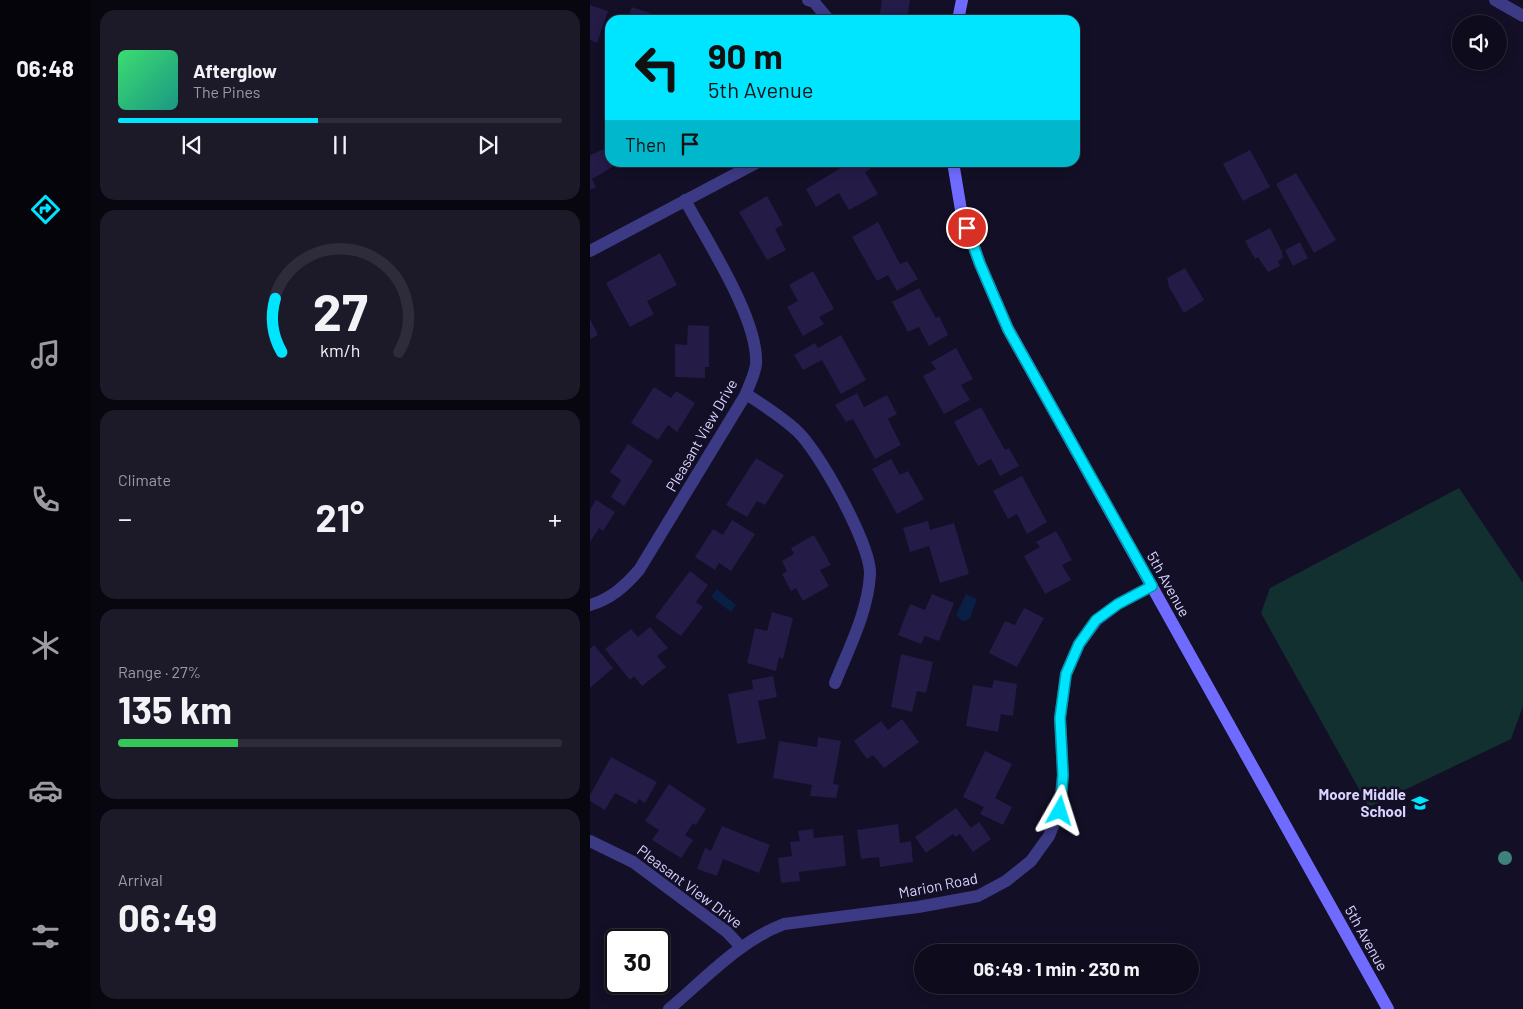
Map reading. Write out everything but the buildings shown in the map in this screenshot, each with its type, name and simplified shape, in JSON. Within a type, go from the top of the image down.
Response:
[{"type":"main road","points":[[959,15],[962,0]]},
{"type":"main road","name":"5th Avenue","points":[[954,167],[961,210],[980,264],[1008,329],[1388,1009]]},
{"type":"street","points":[[808,0],[814,2],[825,15]]},
{"type":"street","points":[[1495,0],[1523,16]]},
{"type":"street","points":[[590,251],[748,167]]},
{"type":"street","name":"Pleasant View Drive","points":[[590,605],[603,601],[624,587],[639,570],[746,394],[756,366],[752,332],[747,316],[685,200]]},
{"type":"street","points":[[746,394],[796,430],[811,448],[828,472],[861,542],[870,572],[867,598],[835,683]]},
{"type":"street","name":"Marion Road","points":[[669,1009],[741,947],[765,931],[784,924],[918,907],[978,896],[1006,881],[1031,861],[1049,836],[1060,811],[1063,775],[1060,718],[1066,674],[1079,644],[1096,620],[1118,604],[1152,586]]},
{"type":"street","name":"Pleasant View Drive","points":[[590,841],[633,862],[727,932],[741,947]]},
{"type":"green space","points":[[1459,488],[1523,583],[1523,706],[1511,739],[1369,807],[1261,613],[1270,588]]},
{"type":"water","points":[[717,589],[736,605],[731,612],[711,597]]},
{"type":"water","points":[[966,594],[977,599],[970,618],[963,622],[956,615]]},
{"type":"place","name":"Moore Middle School","points":[[1420,803]]},
{"type":"route","points":[[967,228],[1008,329],[1152,586],[1118,604],[1096,620],[1079,644],[1066,674],[1060,718],[1063,775],[1060,811]]}]
